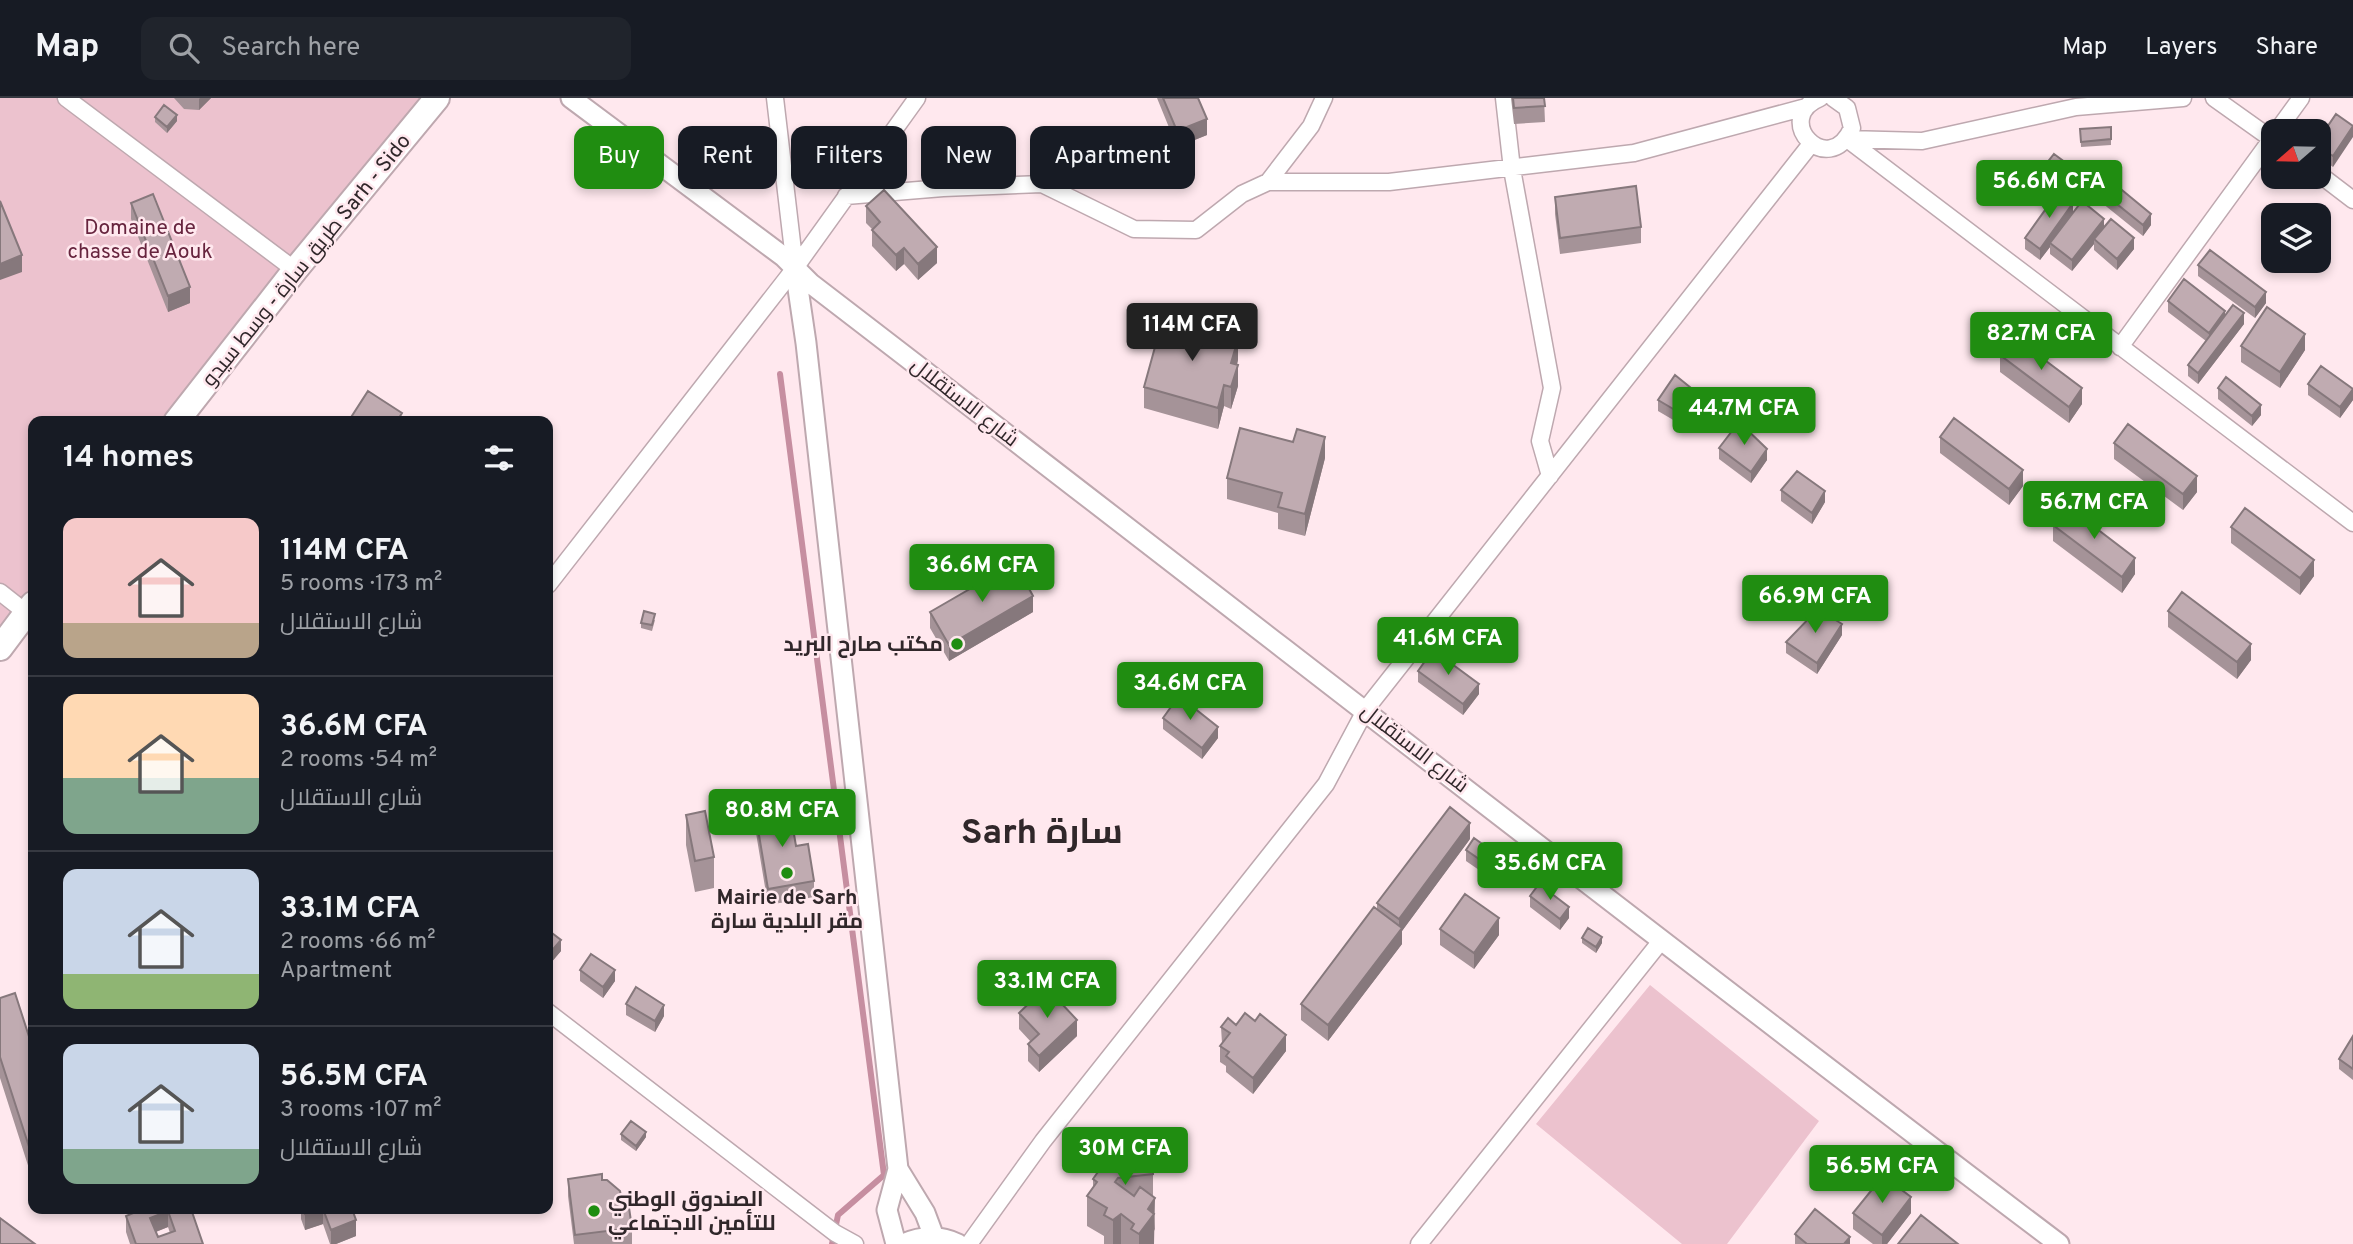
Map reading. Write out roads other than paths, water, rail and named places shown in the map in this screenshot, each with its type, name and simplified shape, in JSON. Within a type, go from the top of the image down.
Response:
[{"type":"main road","name":"طريق سارة - وسط سيدو Sarh - Sido","points":[[181,416],[295,270],[437,98]]},
{"type":"main road","points":[[0,649],[28,616]]},
{"type":"street","points":[[66,98],[295,270]]},
{"type":"street","name":"شارع الاستقلال","points":[[571,98],[1366,709],[2048,1241]]},
{"type":"street","points":[[775,98],[806,343],[898,1169],[887,1210],[896,1244]]},
{"type":"street","points":[[553,579],[795,268],[917,98]]},
{"type":"street","points":[[846,196],[1042,184],[1134,229],[1196,230],[1242,194],[1268,181],[1311,126],[1324,98]]},
{"type":"street","points":[[1504,98],[1512,169],[1552,388],[1540,441],[1550,476]]},
{"type":"street","points":[[1807,101],[1802,114],[1802,131],[1811,144],[1835,148],[1847,139],[1922,141],[2076,107],[2183,98]]},
{"type":"street","points":[[2214,98],[2261,129]]},
{"type":"street","points":[[2286,119],[2301,98]]},
{"type":"street","points":[[1838,99],[1852,118],[1847,139]]},
{"type":"street","points":[[1268,181],[1389,181],[1634,153],[1807,101]]},
{"type":"street","points":[[1847,139],[2353,523]]},
{"type":"street","points":[[969,1244],[1043,1141],[1326,784],[1366,709],[1811,144]]},
{"type":"street","points":[[2120,347],[2261,155]]},
{"type":"street","points":[[2331,183],[2353,200]]},
{"type":"street","points":[[0,592],[28,610]]},
{"type":"street","points":[[1419,1244],[1661,941]]},
{"type":"street","points":[[553,1016],[835,1233],[855,1244]]},
{"type":"street","points":[[898,1169],[925,1213],[934,1237]]},
{"type":"street","points":[[903,1244],[915,1239],[934,1237],[958,1244]]},
{"type":"waterway","points":[[780,374],[884,1175],[838,1215],[832,1244]]},
{"type":"place","name":"مكتب صارح البريد","points":[[957,644]]},
{"type":"place","name":"Mairie de Sarh مقر البلدية سارة","points":[[787,873]]},
{"type":"place","name":"الصندوق الوطني للتأمين الاجتماعي","points":[[594,1211]]},
{"type":"district","name":"Sarh سارة","points":[[1042,831]]},
{"type":"park label","name":"Domaine de chasse de Aouk","points":[[140,239]]}]
